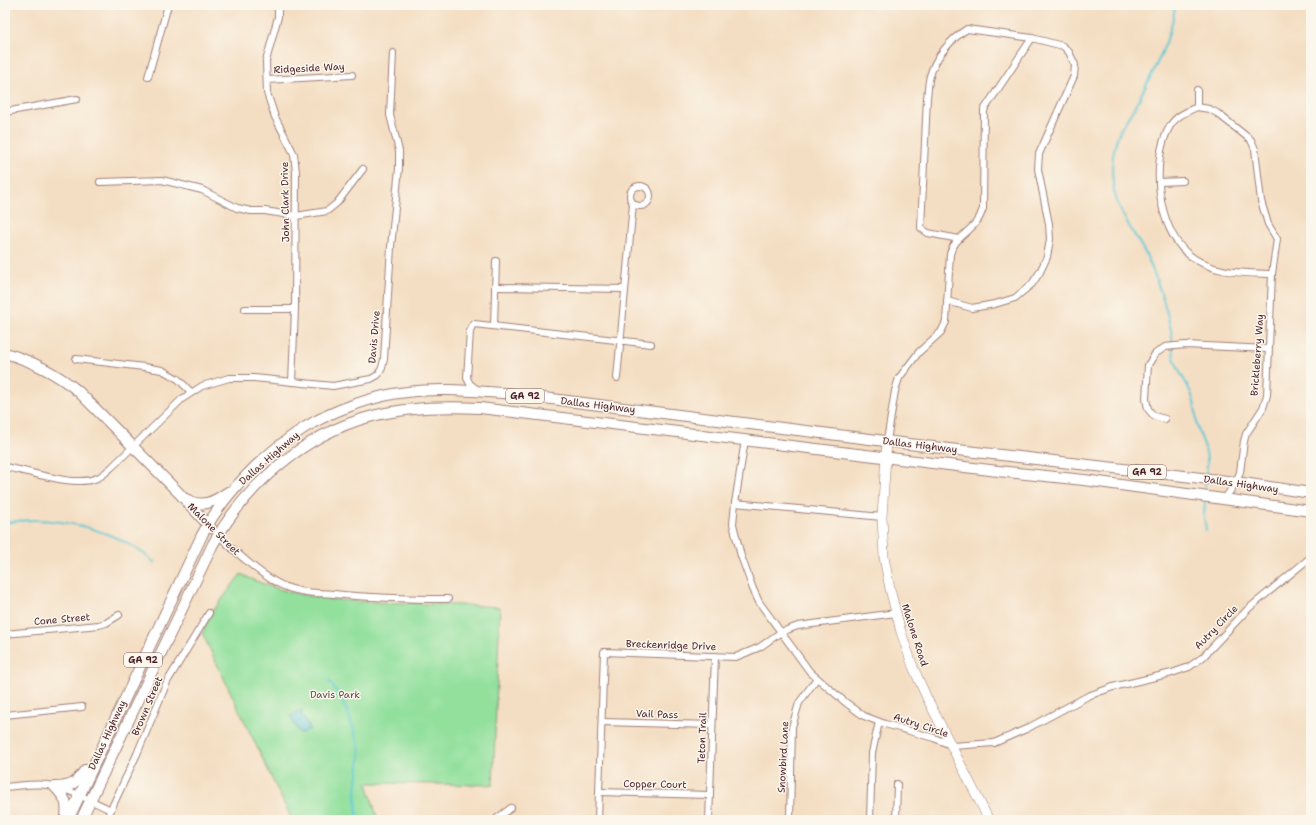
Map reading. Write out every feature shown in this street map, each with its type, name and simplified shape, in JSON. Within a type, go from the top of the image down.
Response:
[{"type":"main road","points":[[5,353],[38,365],[62,378],[93,406],[133,447]]},
{"type":"main road","name":"Dallas Highway","points":[[67,820],[208,524],[235,488],[250,472],[288,440],[305,427],[367,401],[405,392],[453,390],[504,393],[887,441],[1236,482],[1311,493]]},
{"type":"main road","name":"Dallas Highway","points":[[81,820],[218,535],[252,491],[270,473],[292,456],[311,443],[336,430],[368,418],[387,413],[437,407],[480,408],[885,458],[1084,480],[1311,512]]},
{"type":"main road","name":"Malone Street","points":[[133,447],[218,535]]},
{"type":"main road","points":[[179,493],[190,501],[206,504],[214,501],[235,488]]},
{"type":"main road","points":[[55,787],[69,786],[78,781],[101,747]]},
{"type":"main road","points":[[55,787],[63,796],[67,804],[67,820]]},
{"type":"street","points":[[148,77],[168,5]]},
{"type":"street","name":"John Clark Drive","points":[[278,5],[278,17],[266,62],[267,93],[275,117],[294,154],[296,172],[295,309],[292,382]]},
{"type":"street","points":[[947,301],[972,308],[995,304],[1015,298],[1032,284],[1047,257],[1050,239],[1049,224],[1038,169],[1039,154],[1074,76],[1075,65],[1069,52],[1063,46],[1032,38],[967,28],[960,33],[943,51],[934,64],[930,76],[927,98],[921,228],[928,233],[959,239]]},
{"type":"street","points":[[887,441],[895,391],[899,378],[919,352],[941,332],[946,322],[950,254],[952,245],[978,221],[983,209],[984,110],[1032,38]]},
{"type":"street","name":"Davis Drive","points":[[133,447],[169,411],[191,392],[210,383],[229,378],[254,378],[324,386],[339,385],[371,379],[378,375],[382,368],[384,359],[391,246],[399,168],[398,151],[390,115],[393,53]]},
{"type":"street","name":"Ridgeside Way","points":[[267,80],[352,75]]},
{"type":"street","points":[[1197,90],[1196,107],[1181,114],[1170,126],[1159,160],[1161,203],[1165,218],[1174,238],[1188,254],[1207,265],[1224,271],[1272,274]]},
{"type":"street","points":[[5,112],[77,99]]},
{"type":"street","name":"Brickleberry Way","points":[[1196,107],[1209,108],[1251,140],[1255,149],[1262,201],[1268,224],[1277,239],[1272,274],[1267,395],[1263,408],[1246,434],[1240,472],[1236,482],[1224,500]]},
{"type":"street","points":[[100,182],[162,180],[202,190],[237,208],[251,212],[265,211],[296,216],[326,211],[337,203],[364,169]]},
{"type":"street","points":[[1160,182],[1183,181]]},
{"type":"street","points":[[616,378],[633,204]]},
{"type":"street","points":[[494,326],[496,261]]},
{"type":"street","points":[[495,287],[625,289]]},
{"type":"street","points":[[245,309],[295,309]]},
{"type":"street","points":[[480,391],[470,384],[467,378],[470,331],[474,324],[651,344]]},
{"type":"street","points":[[1165,419],[1154,416],[1148,409],[1146,399],[1148,366],[1155,354],[1165,347],[1185,345],[1268,349]]},
{"type":"street","points":[[76,359],[162,370],[178,380],[191,392]]},
{"type":"street","points":[[453,390],[460,387],[467,378]]},
{"type":"street","name":"Autry Circle","points":[[745,440],[733,524],[741,556],[759,602],[810,672],[845,702],[864,716],[879,722],[934,738],[953,746],[994,743],[1026,729],[1088,696],[1113,687],[1172,673],[1189,667],[1202,657],[1248,609],[1311,557]]},
{"type":"street","name":"Malone Road","points":[[887,441],[882,517],[884,557],[896,613],[913,667],[927,698],[953,746],[989,820]]},
{"type":"street","points":[[5,467],[67,481],[89,481],[102,475],[133,447]]},
{"type":"street","points":[[735,503],[882,517]]},
{"type":"street","name":"Malone Street","points":[[218,535],[226,544],[268,577],[290,588],[315,593],[376,598],[448,600]]},
{"type":"street","name":"Brown Street","points":[[106,820],[150,725],[167,682],[208,613]]},
{"type":"street","name":"Breckenridge Drive","points":[[598,820],[604,652],[736,657],[760,647],[781,632],[798,626],[896,613]]},
{"type":"street","name":"Cone Street","points":[[5,634],[99,625],[106,623],[119,615]]},
{"type":"street","name":"Teton Trail","points":[[709,820],[715,656]]},
{"type":"street","name":"Snowbird Lane","points":[[790,820],[792,727],[799,703],[817,678]]},
{"type":"street","points":[[5,715],[82,708]]},
{"type":"street","name":"Vail Pass","points":[[602,722],[712,725]]},
{"type":"street","points":[[870,820],[872,752],[879,722]]},
{"type":"street","points":[[5,787],[39,784],[55,787],[111,810]]},
{"type":"street","points":[[896,820],[897,784]]},
{"type":"street","name":"Copper Court","points":[[599,792],[710,795]]},
{"type":"street","points":[[495,820],[511,808]]},
{"type":"green space","name":"Davis Park","points":[[241,574],[260,583],[280,589],[321,598],[363,602],[500,607],[493,785],[367,783],[378,820],[292,820],[202,633],[213,611]]},
{"type":"water","points":[[302,710],[301,713],[310,729],[300,734],[290,716]]},
{"type":"waterway","points":[[1175,5],[1170,30],[1160,57],[1141,95],[1118,135],[1113,155],[1112,175],[1115,193],[1122,214],[1149,261],[1162,296],[1171,330],[1175,362],[1193,397],[1196,409],[1197,425],[1207,456],[1206,475]]},
{"type":"waterway","points":[[1205,482],[1205,493]]},
{"type":"waterway","points":[[1205,500],[1204,517],[1206,530]]},
{"type":"waterway","points":[[5,523],[24,520],[43,520],[84,527],[105,533],[123,541],[140,551],[155,563]]},
{"type":"waterway","points":[[329,681],[339,695],[348,713],[359,746],[360,755],[356,791],[357,820]]}]
